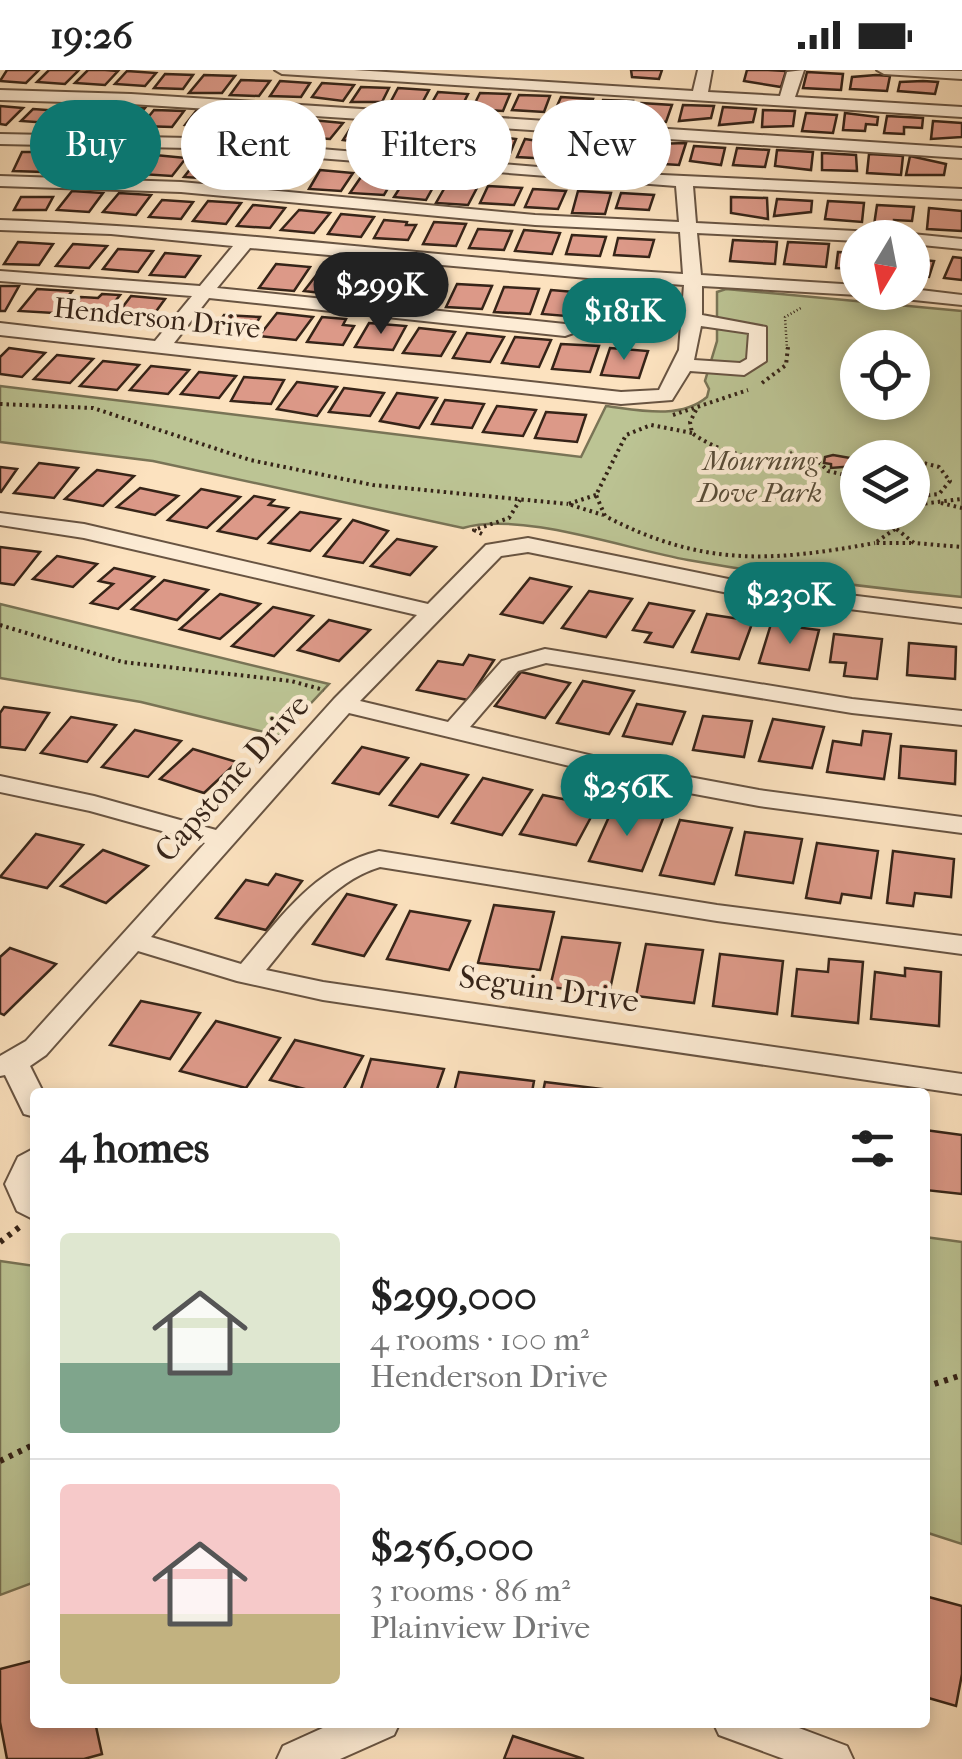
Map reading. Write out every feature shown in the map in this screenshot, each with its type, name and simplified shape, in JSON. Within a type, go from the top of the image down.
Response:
[{"type":"street","points":[[282,70],[962,112]]},
{"type":"street","points":[[614,90],[620,70]]},
{"type":"street","points":[[700,94],[705,70]]},
{"type":"street","points":[[787,100],[792,75],[797,70]]},
{"type":"street","points":[[884,70],[962,75]]},
{"type":"street","points":[[0,96],[131,99],[346,132]]},
{"type":"street","points":[[0,139],[188,143],[346,139]]},
{"type":"street","points":[[512,141],[962,152]]},
{"type":"street","points":[[512,156],[684,180],[962,194]]},
{"type":"street","points":[[0,180],[140,184],[490,217],[840,235]]},
{"type":"street","points":[[666,406],[685,366],[694,279],[684,180]]},
{"type":"street","points":[[0,225],[112,228],[244,244],[608,275],[840,289]]},
{"type":"street","points":[[930,241],[962,244]]},
{"type":"street","points":[[160,346],[244,244]]},
{"type":"street","points":[[0,276],[63,278],[565,330],[596,318],[608,275]]},
{"type":"street","points":[[930,297],[962,300]]},
{"type":"street","points":[[685,366],[732,369],[756,362],[759,332],[755,328],[690,319]]},
{"type":"street","name":"Henderson Drive","points":[[0,329],[666,406]]},
{"type":"street","points":[[0,519],[84,531],[434,612]]},
{"type":"street","name":"Capstone Drive","points":[[7,1064],[36,1048],[221,839],[336,698],[434,612],[488,552],[506,546],[528,546],[774,593],[962,616]]},
{"type":"street","points":[[452,733],[510,666],[545,656],[852,706],[962,718]]},
{"type":"street","points":[[336,698],[452,733],[759,798],[962,825]]},
{"type":"street","points":[[0,784],[94,804],[221,839]]},
{"type":"street","points":[[247,975],[332,879],[353,865],[379,858],[717,913],[962,945]]},
{"type":"street","name":"Seguin Drive","points":[[130,940],[247,975],[323,991],[962,1084]]},
{"type":"street","points":[[7,1064],[30,1099]]},
{"type":"street","points":[[30,1166],[20,1180],[21,1193],[30,1203]]},
{"type":"street","points":[[297,1759],[367,1728]]},
{"type":"street","points":[[749,1728],[833,1759]]},
{"type":"path","points":[[666,406],[696,410],[766,382],[782,371],[790,332],[785,317],[810,305]]},
{"type":"path","points":[[0,404],[93,408],[250,460],[373,485],[568,504],[668,542],[745,557],[808,556],[875,543],[962,547]]},
{"type":"path","points":[[692,433],[690,422],[696,410]]},
{"type":"path","points":[[604,515],[596,495],[620,437],[648,418]]},
{"type":"path","points":[[630,430],[658,426],[692,433],[718,450],[820,463],[828,471],[840,474]]},
{"type":"path","points":[[930,465],[939,467],[950,481],[939,494],[930,495]]},
{"type":"path","points":[[568,504],[596,495]]},
{"type":"path","points":[[930,504],[962,499]]},
{"type":"path","points":[[937,503],[962,508]]},
{"type":"path","points":[[875,543],[892,530]]},
{"type":"path","points":[[898,530],[914,543]]},
{"type":"path","points":[[0,624],[123,662],[291,681],[336,698]]},
{"type":"path","points":[[930,1385],[962,1375]]},
{"type":"path","points":[[0,1460],[30,1446]]},
{"type":"green space","name":"Mourning Dove Park","points":[[726,289],[840,300],[840,310],[962,311],[962,597],[722,566],[543,528],[486,524],[463,528],[153,461],[0,442],[0,386],[581,457],[606,406],[672,411],[707,397],[705,381],[717,341],[717,292]]},
{"type":"green space","points":[[0,604],[329,684],[280,736],[141,702],[0,678]]},
{"type":"green space","points":[[930,1238],[962,1242],[962,1544],[930,1534]]},
{"type":"green space","points":[[0,1261],[30,1265],[30,1584],[0,1595]]},
{"type":"building","points":[[7,70],[39,70],[26,83],[0,81]]},
{"type":"building","points":[[49,70],[79,70],[65,84],[37,82]]},
{"type":"building","points":[[88,70],[118,71],[105,85],[75,83]]},
{"type":"building","points":[[631,70],[662,70],[659,79],[632,77]]},
{"type":"building","points":[[747,70],[786,71],[781,87],[744,81]]},
{"type":"building","points":[[127,71],[156,73],[145,86],[115,84]]},
{"type":"building","points":[[807,72],[843,74],[841,90],[803,88]]},
{"type":"building","points":[[165,74],[193,75],[183,89],[154,88]]},
{"type":"building","points":[[204,75],[235,76],[222,93],[189,93]]},
{"type":"building","points":[[890,76],[887,91],[850,89],[852,77]]},
{"type":"building","points":[[241,80],[270,81],[259,96],[230,95]]},
{"type":"building","points":[[280,81],[310,83],[301,97],[270,96]]},
{"type":"building","points":[[900,82],[938,82],[935,94],[898,91]]},
{"type":"building","points":[[322,83],[354,85],[343,101],[312,97]]},
{"type":"building","points":[[361,87],[389,88],[383,100],[352,100]]},
{"type":"building","points":[[398,88],[429,90],[424,100],[392,100]]},
{"type":"building","points":[[438,92],[468,94],[465,100],[434,100]]},
{"type":"building","points":[[480,93],[510,94],[508,100],[476,100]]},
{"type":"building","points":[[519,95],[550,96],[548,100],[532,100],[532,111],[512,110]]},
{"type":"building","points":[[561,97],[593,99],[593,100],[560,100]]},
{"type":"building","points":[[683,105],[714,106],[711,118],[679,121]]},
{"type":"building","points":[[0,106],[23,108],[6,125],[0,124]]},
{"type":"building","points":[[723,107],[756,109],[753,122],[719,125]]},
{"type":"building","points":[[161,110],[181,111],[172,127],[161,127]]},
{"type":"building","points":[[763,110],[795,111],[793,126],[762,127]]},
{"type":"building","points":[[806,113],[837,115],[833,133],[802,131]]},
{"type":"building","points":[[845,113],[878,117],[877,125],[866,124],[865,131],[843,130]]},
{"type":"building","points":[[887,116],[923,118],[922,128],[904,127],[904,134],[884,133]]},
{"type":"building","points":[[326,121],[343,123],[326,139]]},
{"type":"building","points":[[933,121],[962,123],[962,137],[931,139]]},
{"type":"building","points":[[525,139],[532,140],[532,158],[517,157]]},
{"type":"building","points":[[671,143],[686,143],[679,165],[671,164]]},
{"type":"building","points":[[694,146],[725,148],[721,165],[690,161]]},
{"type":"building","points":[[737,148],[769,150],[765,167],[733,165]]},
{"type":"building","points":[[777,150],[813,152],[811,170],[775,166]]},
{"type":"building","points":[[22,152],[30,152],[30,172],[13,171]]},
{"type":"building","points":[[822,153],[856,155],[857,171],[822,170]]},
{"type":"building","points":[[869,154],[903,156],[901,175],[867,173]]},
{"type":"building","points":[[161,156],[181,158],[181,164],[172,176],[161,175]]},
{"type":"building","points":[[910,156],[946,164],[944,175],[906,175]]},
{"type":"building","points":[[326,171],[346,172],[341,191],[325,190]]},
{"type":"building","points":[[522,188],[514,205],[480,203],[486,190]]},
{"type":"building","points":[[352,190],[387,190],[384,195],[350,193]]},
{"type":"building","points":[[398,190],[432,190],[426,200],[394,197]]},
{"type":"building","points":[[443,190],[476,190],[468,205],[436,203]]},
{"type":"building","points":[[533,190],[566,191],[558,209],[525,207]]},
{"type":"building","points":[[72,191],[103,193],[89,212],[57,210]]},
{"type":"building","points":[[578,191],[611,193],[605,214],[572,213]]},
{"type":"building","points":[[119,193],[151,195],[136,215],[103,212]]},
{"type":"building","points":[[621,193],[654,195],[649,210],[616,208]]},
{"type":"building","points":[[21,197],[53,197],[46,210],[14,210]]},
{"type":"building","points":[[731,197],[767,198],[768,219],[731,213]]},
{"type":"building","points":[[777,199],[812,201],[811,212],[774,216]]},
{"type":"building","points":[[162,200],[193,202],[181,219],[149,217]]},
{"type":"building","points":[[208,201],[241,203],[226,224],[193,221]]},
{"type":"building","points":[[828,201],[864,203],[862,220],[825,219]]},
{"type":"building","points":[[253,205],[285,208],[270,228],[237,226]]},
{"type":"building","points":[[877,205],[914,207],[912,220],[875,220]]},
{"type":"building","points":[[929,208],[962,211],[962,231],[930,229]]},
{"type":"building","points":[[299,210],[330,213],[314,233],[281,230]]},
{"type":"building","points":[[341,214],[374,217],[361,237],[328,234]]},
{"type":"building","points":[[384,220],[416,225],[408,240],[374,238]]},
{"type":"building","points":[[434,222],[466,224],[456,246],[423,244]]},
{"type":"building","points":[[478,229],[512,231],[504,250],[469,248]]},
{"type":"building","points":[[524,230],[560,233],[552,254],[515,251]]},
{"type":"building","points":[[572,235],[606,237],[600,256],[566,254]]},
{"type":"building","points":[[618,238],[654,240],[649,257],[614,255]]},
{"type":"building","points":[[733,240],[777,242],[775,264],[730,261]]},
{"type":"building","points":[[18,242],[53,244],[39,265],[4,264]]},
{"type":"building","points":[[788,242],[829,244],[826,267],[784,264]]},
{"type":"building","points":[[73,244],[107,246],[89,268],[56,266]]},
{"type":"building","points":[[118,249],[153,251],[138,272],[103,269]]},
{"type":"building","points":[[165,253],[200,256],[185,277],[150,275]]},
{"type":"building","points":[[953,257],[962,258],[962,280],[944,278]]},
{"type":"building","points":[[276,264],[310,267],[294,291],[259,288]]},
{"type":"building","points":[[321,269],[356,273],[339,295],[304,291]]},
{"type":"building","points":[[367,274],[401,277],[388,300],[353,296]]},
{"type":"building","points":[[408,278],[444,280],[433,303],[397,300]]},
{"type":"building","points":[[457,284],[492,286],[482,309],[446,307]]},
{"type":"building","points":[[0,286],[19,286],[5,311],[0,311]]},
{"type":"building","points":[[504,287],[539,289],[530,314],[494,312]]},
{"type":"building","points":[[37,289],[72,291],[54,313],[19,311]]},
{"type":"building","points":[[551,290],[587,293],[578,317],[542,314]]},
{"type":"building","points":[[102,294],[120,295],[102,318],[66,315],[81,297],[98,298]]},
{"type":"building","points":[[619,294],[654,297],[649,314],[612,317]]},
{"type":"building","points":[[131,296],[165,299],[147,324],[112,321]]},
{"type":"building","points":[[277,313],[313,317],[296,340],[259,336]]},
{"type":"building","points":[[224,315],[260,317],[250,334],[214,331]]},
{"type":"building","points":[[322,317],[346,319],[343,325],[354,326],[343,345],[307,342]]},
{"type":"building","points":[[369,323],[406,326],[393,350],[355,347]]},
{"type":"building","points":[[419,328],[455,332],[441,356],[403,353]]},
{"type":"building","points":[[467,333],[504,337],[490,362],[453,358]]},
{"type":"building","points":[[515,337],[551,340],[539,367],[502,363]]},
{"type":"building","points":[[561,344],[599,346],[590,372],[552,369]]},
{"type":"building","points":[[9,348],[45,353],[22,377],[0,374],[0,357]]},
{"type":"building","points":[[610,348],[648,351],[639,378],[601,375]]},
{"type":"building","points":[[57,355],[93,359],[70,383],[34,379]]},
{"type":"building","points":[[103,361],[139,365],[117,390],[80,386]]},
{"type":"building","points":[[151,366],[189,370],[168,394],[130,390]]},
{"type":"building","points":[[199,372],[236,376],[219,398],[181,394]]},
{"type":"building","points":[[244,377],[284,380],[271,404],[231,401]]},
{"type":"building","points":[[297,382],[337,387],[317,416],[277,409]]},
{"type":"building","points":[[344,388],[384,393],[370,416],[329,412]]},
{"type":"building","points":[[397,393],[437,398],[419,428],[380,421]]},
{"type":"building","points":[[445,400],[484,404],[472,428],[432,424]]},
{"type":"building","points":[[497,406],[536,410],[523,436],[483,432]]},
{"type":"building","points":[[546,412],[586,415],[577,442],[535,438]]},
{"type":"building","points":[[840,456],[840,467],[831,468],[831,464],[824,463],[825,457]]},
{"type":"building","points":[[39,463],[78,468],[54,498],[14,493]]},
{"type":"building","points":[[0,467],[17,469],[1,492],[0,492]]},
{"type":"building","points":[[97,470],[134,476],[103,506],[65,499]]},
{"type":"building","points":[[140,488],[178,496],[155,515],[117,507]]},
{"type":"building","points":[[201,489],[240,497],[207,528],[168,520]]},
{"type":"building","points":[[254,496],[274,500],[269,505],[288,508],[257,539],[218,531]]},
{"type":"building","points":[[300,512],[340,519],[310,551],[269,543]]},
{"type":"building","points":[[353,520],[388,531],[363,563],[324,556]]},
{"type":"building","points":[[397,539],[436,547],[410,575],[371,566]]},
{"type":"building","points":[[0,547],[40,552],[14,585],[0,583]]},
{"type":"building","points":[[57,556],[97,564],[73,587],[33,579]]},
{"type":"building","points":[[114,568],[154,577],[118,609],[91,603],[113,584],[99,581]]},
{"type":"building","points":[[530,578],[571,587],[543,623],[501,614]]},
{"type":"building","points":[[164,580],[208,590],[177,620],[132,609]]},
{"type":"building","points":[[589,591],[632,599],[606,637],[562,628]]},
{"type":"building","points":[[220,594],[260,604],[220,639],[180,629]]},
{"type":"building","points":[[649,603],[694,611],[673,647],[645,642],[651,633],[633,630]]},
{"type":"building","points":[[273,607],[313,616],[274,656],[232,646]]},
{"type":"building","points":[[707,614],[753,621],[739,659],[692,652]]},
{"type":"building","points":[[329,620],[370,630],[339,661],[298,650]]},
{"type":"building","points":[[771,624],[819,630],[809,670],[759,663]]},
{"type":"building","points":[[834,634],[882,639],[877,679],[844,676],[846,663],[830,662]]},
{"type":"building","points":[[909,643],[956,647],[955,679],[907,675]]},
{"type":"building","points":[[469,655],[494,660],[468,700],[417,690],[438,661],[463,665]]},
{"type":"building","points":[[521,672],[570,683],[545,718],[495,706]]},
{"type":"building","points":[[583,681],[634,691],[609,734],[557,723]]},
{"type":"building","points":[[637,704],[685,712],[672,744],[623,736]]},
{"type":"building","points":[[4,707],[49,713],[25,750],[0,747],[0,713]]},
{"type":"building","points":[[703,716],[752,721],[744,757],[693,750]]},
{"type":"building","points":[[71,717],[116,725],[87,762],[41,753]]},
{"type":"building","points":[[773,719],[824,727],[812,768],[759,761]]},
{"type":"building","points":[[135,730],[181,741],[148,777],[102,767]]},
{"type":"building","points":[[863,731],[891,734],[884,779],[827,772],[833,741],[861,745]]},
{"type":"building","points":[[901,746],[956,751],[955,784],[899,778]]},
{"type":"building","points":[[362,747],[408,758],[379,794],[333,783]]},
{"type":"building","points":[[193,749],[237,762],[204,793],[160,779]]},
{"type":"building","points":[[421,764],[468,775],[438,817],[390,805]]},
{"type":"building","points":[[483,778],[532,790],[502,835],[452,823]]},
{"type":"building","points":[[543,795],[597,806],[576,845],[520,834]]},
{"type":"building","points":[[613,808],[664,816],[642,871],[589,861]]},
{"type":"building","points":[[680,820],[732,828],[714,884],[660,875]]},
{"type":"building","points":[[745,832],[802,839],[793,883],[736,875]]},
{"type":"building","points":[[36,834],[83,845],[47,888],[0,877]]},
{"type":"building","points":[[817,843],[878,851],[871,898],[842,894],[840,903],[806,898]]},
{"type":"building","points":[[103,850],[148,866],[106,903],[61,886]]},
{"type":"building","points":[[893,851],[954,859],[951,897],[915,893],[913,906],[887,903]]},
{"type":"building","points":[[276,874],[302,881],[266,930],[216,918],[246,880],[268,885]]},
{"type":"building","points":[[347,894],[396,905],[364,956],[313,944]]},
{"type":"building","points":[[494,905],[554,912],[540,970],[478,963]]},
{"type":"building","points":[[410,911],[470,921],[449,970],[387,959]]},
{"type":"building","points":[[562,937],[620,943],[609,994],[550,987]]},
{"type":"building","points":[[646,944],[703,950],[694,1003],[636,996]]},
{"type":"building","points":[[10,948],[56,964],[4,1015],[0,1013],[0,957]]},
{"type":"building","points":[[720,954],[783,961],[777,1014],[713,1006]]},
{"type":"building","points":[[829,959],[863,962],[858,1023],[792,1016],[797,969],[828,972]]},
{"type":"building","points":[[905,968],[941,972],[939,1026],[871,1019],[875,972],[905,976]]},
{"type":"building","points":[[141,1001],[200,1013],[170,1059],[110,1045]]},
{"type":"building","points":[[216,1021],[280,1038],[246,1088],[180,1071]]},
{"type":"building","points":[[295,1040],[363,1056],[344,1088],[301,1088],[270,1080]]},
{"type":"building","points":[[371,1059],[444,1069],[437,1088],[361,1088]]},
{"type":"building","points":[[459,1072],[534,1081],[533,1088],[455,1088]]},
{"type":"building","points":[[545,1082],[594,1088],[544,1088]]},
{"type":"building","points":[[930,1131],[962,1135],[962,1194],[930,1191]]},
{"type":"building","points":[[930,1597],[962,1606],[962,1674],[956,1706],[930,1698]]},
{"type":"building","points":[[30,1661],[30,1728],[96,1728],[102,1754],[84,1759],[7,1759],[0,1722],[0,1669]]},
{"type":"building","points":[[513,1736],[584,1759],[504,1759]]}]
